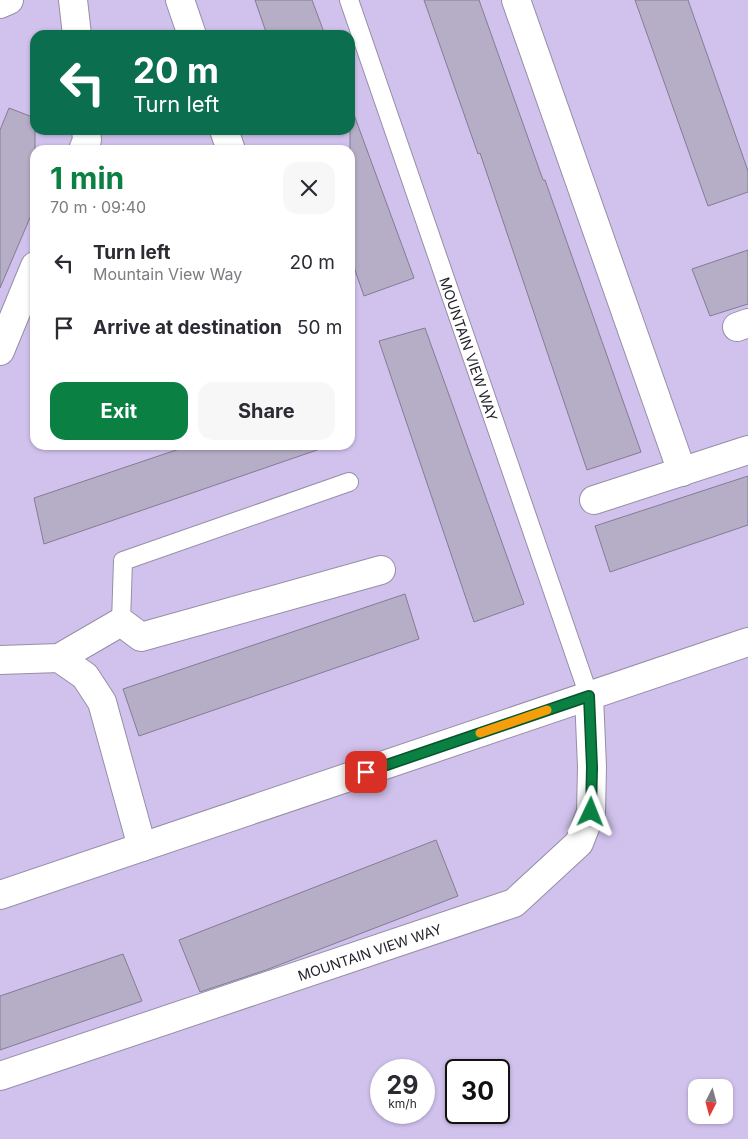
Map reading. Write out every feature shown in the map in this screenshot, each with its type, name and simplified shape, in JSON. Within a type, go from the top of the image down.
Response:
[{"type":"street","points":[[0,4],[9,0]]},
{"type":"street","points":[[73,0],[76,30]]},
{"type":"street","points":[[180,0],[190,30]]},
{"type":"street","points":[[516,0],[682,472]]},
{"type":"street","points":[[0,351],[30,278]]},
{"type":"street","points":[[594,500],[748,450]]},
{"type":"street","points":[[0,660],[59,658],[122,622],[141,637],[381,570]]},
{"type":"street","points":[[0,895],[748,642]]},
{"type":"street","points":[[59,658],[85,676],[102,702],[142,847]]},
{"type":"street","name":"MOUNTAIN VIEW WAY","points":[[0,1076],[514,903],[579,843],[591,812],[592,767],[589,696]]},
{"type":"lane","name":"MOUNTAIN VIEW WAY","points":[[349,0],[589,696]]},
{"type":"lane","points":[[122,622],[123,561],[349,482]]},
{"type":"shaded area","points":[[0,0],[748,0],[748,1139],[0,1139]]},
{"type":"building","points":[[255,0],[312,0],[323,30],[265,30]]},
{"type":"building","points":[[424,0],[479,0],[641,452],[587,470],[480,153],[478,154]]},
{"type":"building","points":[[635,0],[688,0],[748,171],[748,192],[708,206]]},
{"type":"building","points":[[9,108],[30,116],[30,135],[35,135],[35,145],[30,145],[30,218],[0,288],[0,130]]},
{"type":"building","points":[[355,117],[414,278],[364,296],[355,270],[355,145],[350,145],[350,135],[355,135]]},
{"type":"building","points":[[748,250],[748,304],[710,316],[692,269]]},
{"type":"building","points":[[425,328],[524,604],[474,622],[379,341]]},
{"type":"building","points":[[176,450],[317,450],[44,544],[34,498]]},
{"type":"building","points":[[748,476],[748,525],[610,572],[595,526]]},
{"type":"building","points":[[405,594],[419,639],[139,736],[123,689]]},
{"type":"building","points":[[436,840],[458,896],[266,970],[200,992],[179,940]]},
{"type":"building","points":[[123,954],[142,1001],[0,1050],[0,996]]},
{"type":"slow traffic","points":[[480,733],[547,710]]},
{"type":"route","points":[[366,772],[589,696],[592,767],[591,812]]}]
